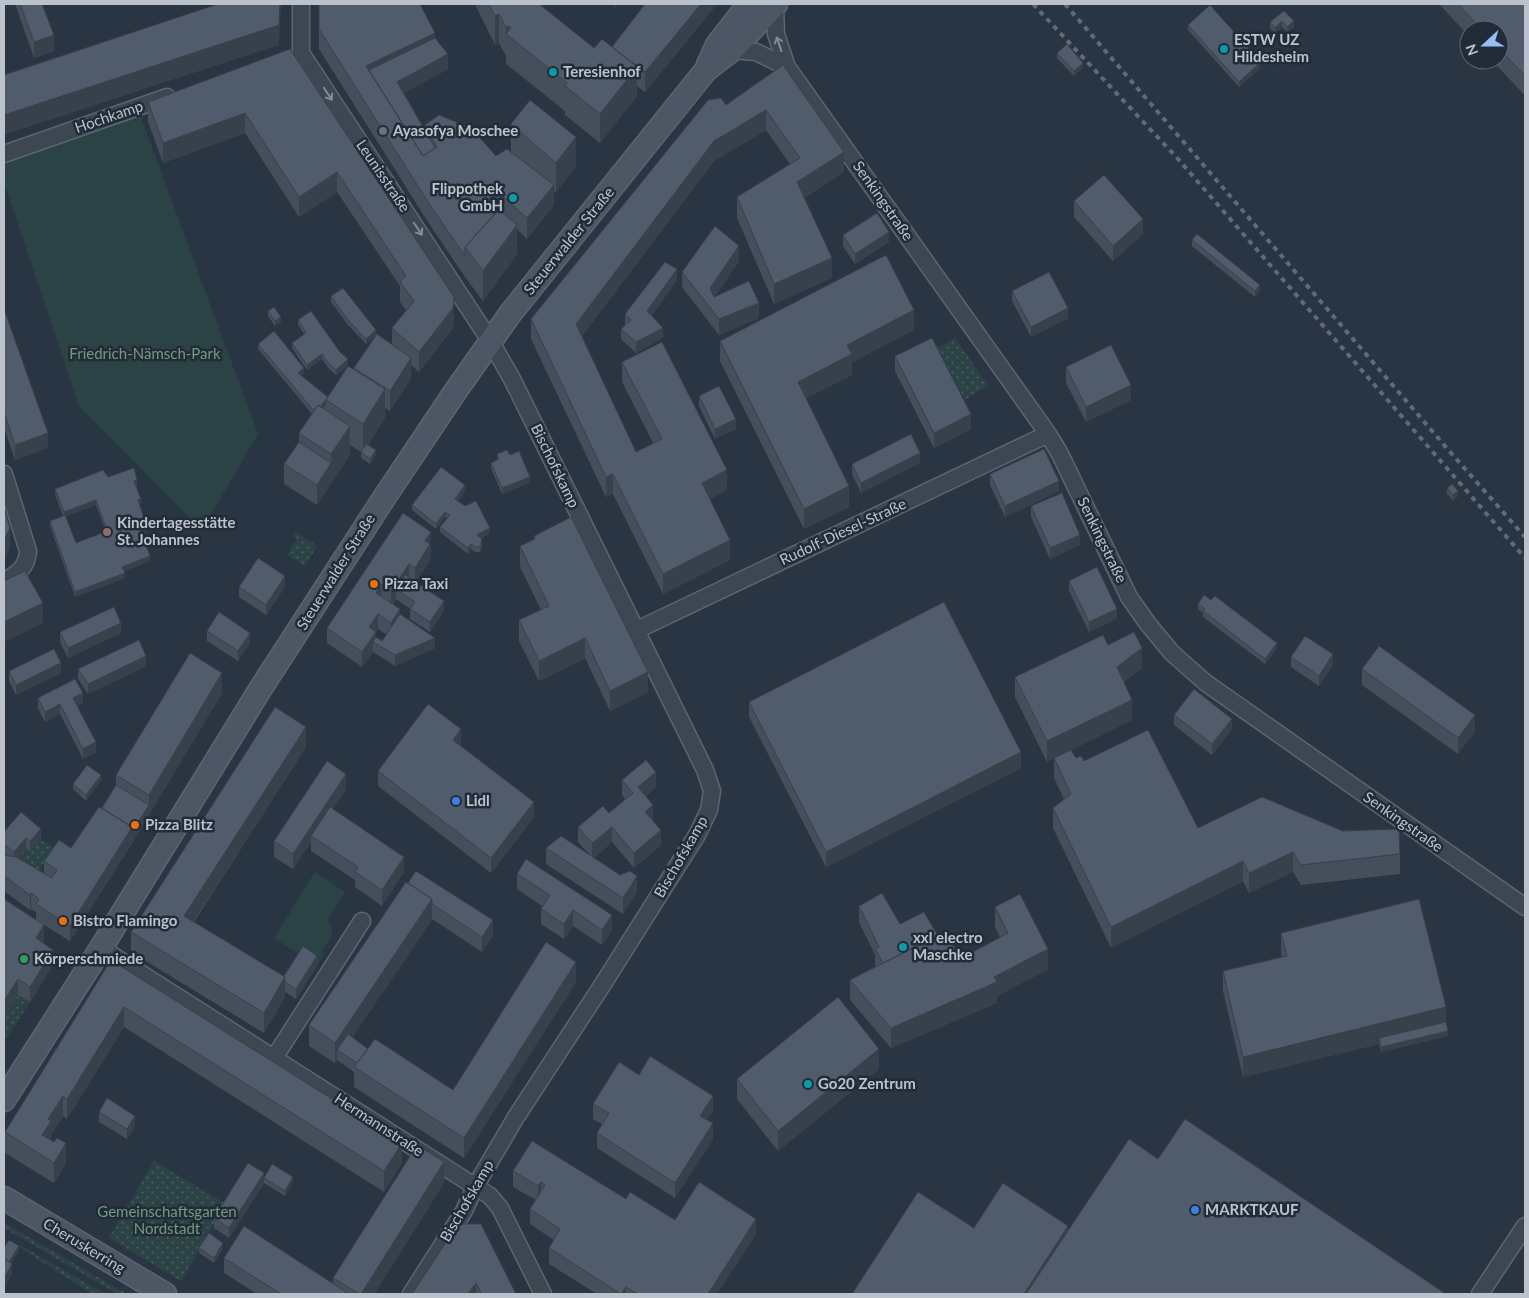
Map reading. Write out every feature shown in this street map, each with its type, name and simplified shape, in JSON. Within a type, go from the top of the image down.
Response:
[{"type":"street","points":[[283,59],[301,53],[301,4]]},
{"type":"street","name":"Steuerwalder Straße","points":[[706,70],[717,45],[749,4]]},
{"type":"street","name":"Steuerwalder Straße","points":[[4,1100],[101,948],[261,688],[384,498],[491,342],[526,294],[706,70],[732,50],[775,5]]},
{"type":"street","name":"Senkingstraße","points":[[775,5],[776,34],[787,68],[1048,434],[1060,454],[1129,597],[1172,653],[1206,684],[1525,908]]},
{"type":"street","name":"Senkingstraße","points":[[732,50],[756,52],[787,68]]},
{"type":"street","name":"Leunisstraße","points":[[301,53],[491,342]]},
{"type":"street","name":"Hochkamp","points":[[4,154],[183,92]]},
{"type":"street","name":"Bischofskamp","points":[[411,1294],[464,1212],[475,1187],[516,1117],[697,835],[708,810],[712,791],[705,770],[637,630],[516,387],[491,342]]},
{"type":"street","name":"Rudolf-Diesel-Straße","points":[[637,630],[1048,434]]},
{"type":"street","points":[[4,474],[28,551],[25,564],[9,578]]},
{"type":"street","points":[[274,1058],[362,921]]},
{"type":"street","name":"Hermannstraße","points":[[101,948],[490,1196],[495,1201],[543,1294]]},
{"type":"street","name":"Cheruskerring","points":[[4,1198],[165,1294]]},
{"type":"street","points":[[1480,1294],[1525,1226]]},
{"type":"green space","name":"Friedrich-Nämsch-Park","points":[[139,112],[258,434],[202,530],[79,406],[4,182],[4,156]]},
{"type":"green space","points":[[955,338],[988,385],[965,400],[937,348]]},
{"type":"green space","points":[[296,532],[317,546],[305,566],[287,555],[297,539],[293,536]]},
{"type":"green space","points":[[41,839],[53,847],[38,873],[16,860],[26,848],[30,851]]},
{"type":"green space","points":[[315,872],[345,892],[328,919],[333,934],[323,949],[324,954],[317,966],[274,938]]},
{"type":"green space","points":[[18,995],[30,1002],[6,1039],[4,1038],[4,1016]]},
{"type":"green space","name":"Gemeinschaftsgarten Nordstadt","points":[[154,1161],[226,1204],[181,1281],[109,1238]]},
{"type":"green space","points":[[4,1223],[127,1294],[117,1294],[4,1228]]},
{"type":"green space","points":[[20,1245],[105,1294],[92,1294],[19,1247]]},
{"type":"building","points":[[20,4],[42,4],[54,35],[34,42]]},
{"type":"building","points":[[218,4],[280,4],[279,25],[4,115],[4,75]]},
{"type":"building","points":[[319,4],[420,4],[435,33],[366,66],[423,156],[437,147],[425,125],[439,115],[471,128],[496,156],[507,149],[554,185],[527,218],[497,191],[484,203],[495,214],[465,247],[465,256],[428,202],[319,29]]},
{"type":"building","points":[[489,4],[539,4],[594,48],[602,39],[637,67],[600,114],[565,86],[567,83],[506,34],[511,28],[509,26],[506,27],[499,14],[495,16]]},
{"type":"building","points":[[645,4],[701,4],[645,72],[612,47]]},
{"type":"building","points":[[1458,4],[1525,4],[1525,76],[1509,59],[1509,20],[1473,20]]},
{"type":"building","name":"ESTW UZ Hildesheim","points":[[1210,5],[1261,62],[1239,82],[1188,25]]},
{"type":"building","points":[[1284,11],[1294,21],[1287,27],[1282,21],[1275,28],[1270,22]]},
{"type":"building","points":[[435,38],[448,54],[397,82],[435,148],[423,156],[369,70]]},
{"type":"building","points":[[1067,44],[1083,63],[1074,71],[1057,53]]},
{"type":"building","points":[[290,49],[454,297],[453,308],[419,352],[392,328],[414,301],[400,282],[406,276],[337,172],[299,197],[245,113],[163,143],[148,102]]},
{"type":"building","points":[[783,65],[844,152],[797,182],[832,258],[774,284],[737,197],[800,158],[766,110],[714,141],[576,324],[636,452],[662,439],[622,362],[662,342],[727,470],[702,483],[730,540],[663,574],[613,474],[606,477],[531,319],[708,100],[721,98],[726,105]]},
{"type":"building","points":[[530,100],[576,137],[556,163],[511,124]]},
{"type":"building","points":[[1104,175],[1143,219],[1113,246],[1074,201]]},
{"type":"building","points":[[499,209],[517,225],[483,271],[465,247]]},
{"type":"building","points":[[877,213],[889,232],[855,254],[843,235]]},
{"type":"building","points":[[715,226],[739,246],[710,288],[714,297],[749,281],[759,303],[719,319],[682,272]]},
{"type":"building","points":[[1197,234],[1260,285],[1255,291],[1192,240]]},
{"type":"building","points":[[886,255],[914,310],[847,345],[852,354],[798,382],[849,486],[804,509],[720,341]]},
{"type":"building","points":[[665,262],[677,269],[647,311],[663,328],[636,342],[621,329],[631,320],[625,314]]},
{"type":"building","points":[[1049,272],[1068,308],[1031,327],[1012,291]]},
{"type":"building","points":[[343,288],[376,330],[366,339],[348,320],[331,296]]},
{"type":"building","points":[[274,307],[281,317],[275,321],[268,311]]},
{"type":"building","points":[[4,309],[48,433],[15,445],[4,412]]},
{"type":"building","points":[[311,311],[340,352],[348,359],[336,370],[322,354],[307,365],[292,343],[306,333],[298,320]]},
{"type":"building","points":[[274,331],[304,368],[298,373],[328,397],[314,411],[258,344]]},
{"type":"building","points":[[377,334],[411,358],[390,391],[354,368]]},
{"type":"building","points":[[932,338],[971,414],[934,433],[895,356]]},
{"type":"building","points":[[1111,345],[1131,385],[1086,407],[1066,367]]},
{"type":"building","points":[[348,366],[385,389],[363,424],[326,400]]},
{"type":"building","points":[[719,386],[736,419],[715,429],[699,396]]},
{"type":"building","points":[[318,405],[350,426],[331,454],[299,433]]},
{"type":"building","points":[[911,434],[920,453],[861,483],[852,464]]},
{"type":"building","points":[[299,442],[331,463],[317,485],[284,464]]},
{"type":"building","points":[[366,444],[376,450],[370,459],[361,452]]},
{"type":"building","points":[[1044,449],[1059,481],[1005,506],[990,474]]},
{"type":"building","points":[[507,450],[510,455],[519,451],[530,477],[502,488],[491,463],[499,459],[497,454]]},
{"type":"building","points":[[441,467],[465,485],[455,499],[465,506],[476,501],[490,528],[477,535],[482,539],[480,547],[475,547],[471,544],[468,548],[440,527],[450,515],[445,512],[436,524],[412,505]]},
{"type":"building","points":[[134,468],[137,480],[134,481],[141,499],[138,500],[147,527],[140,530],[150,556],[122,567],[125,573],[75,592],[50,521],[65,515],[76,543],[107,531],[96,500],[64,512],[55,489],[103,470],[108,477]]},
{"type":"building","points":[[1452,484],[1458,491],[1453,495],[1447,488]]},
{"type":"building","points":[[1062,493],[1080,535],[1050,548],[1031,506]]},
{"type":"building","points":[[4,508],[10,528],[4,540]]},
{"type":"building","points":[[403,513],[431,532],[425,541],[430,544],[415,568],[409,564],[391,591],[381,584],[376,593],[400,609],[391,623],[378,614],[369,627],[376,632],[362,652],[327,628]]},
{"type":"building","points":[[571,517],[648,672],[610,691],[585,638],[539,661],[519,620],[549,606],[520,546],[535,539],[534,536]]},
{"type":"building","points":[[258,558],[285,576],[266,605],[239,587]]},
{"type":"building","points":[[1097,567],[1117,609],[1089,622],[1069,581]]},
{"type":"building","points":[[25,571],[43,603],[4,622],[4,581]]},
{"type":"building","points":[[405,575],[444,601],[430,622],[410,609],[415,602],[396,589]]},
{"type":"building","points":[[1204,595],[1211,600],[1215,596],[1277,643],[1265,659],[1203,611],[1205,609],[1198,604]]},
{"type":"building","points":[[944,602],[1021,752],[826,852],[749,702]]},
{"type":"building","points":[[114,607],[121,623],[68,648],[60,632]]},
{"type":"building","points":[[219,612],[250,633],[238,651],[207,631]]},
{"type":"building","points":[[400,614],[435,638],[395,655],[373,642],[376,637],[382,641]]},
{"type":"building","points":[[1134,632],[1142,648],[1117,667],[1132,700],[1047,741],[1015,677],[1103,635],[1108,645]]},
{"type":"building","points":[[1305,636],[1333,654],[1319,676],[1291,657]]},
{"type":"building","points":[[139,640],[146,656],[88,684],[78,669]]},
{"type":"building","points":[[1379,646],[1475,715],[1458,738],[1362,669]]},
{"type":"building","points":[[54,649],[61,663],[16,685],[9,671]]},
{"type":"building","points":[[190,653],[222,673],[149,795],[116,775]]},
{"type":"building","points":[[75,679],[83,693],[73,698],[96,742],[83,749],[60,704],[45,712],[38,698]]},
{"type":"building","points":[[1194,689],[1232,719],[1212,744],[1174,715]]},
{"type":"building","name":"Lidl","points":[[428,704],[461,729],[453,740],[534,802],[491,858],[378,771]]},
{"type":"building","points":[[275,707],[306,727],[184,916],[285,977],[264,1013],[131,932]]},
{"type":"building","points":[[1148,730],[1198,828],[1262,797],[1343,831],[1399,829],[1400,854],[1301,865],[1293,852],[1249,873],[1243,861],[1111,927],[1053,808],[1071,794],[1054,758],[1071,750],[1076,758],[1081,756],[1084,761]]},
{"type":"building","points":[[646,760],[656,772],[638,787],[653,805],[645,812],[661,830],[634,853],[612,827],[592,843],[578,827],[603,806],[609,813],[633,793],[622,780]]},
{"type":"building","points":[[327,761],[346,774],[293,854],[274,841]]},
{"type":"building","points":[[87,765],[101,775],[86,795],[73,784]]},
{"type":"building","points":[[116,785],[149,805],[132,832],[132,827],[102,808]]},
{"type":"building","points":[[99,807],[132,827],[70,926],[36,904],[39,899],[31,893],[30,895],[4,876],[4,855],[16,857],[52,878],[57,870],[44,861],[59,840],[71,848]]},
{"type":"building","points":[[330,807],[404,857],[382,890],[355,872],[358,867],[311,836]]},
{"type":"building","points":[[21,812],[41,829],[30,841],[26,838],[14,852],[4,844],[4,832]]},
{"type":"building","points":[[561,836],[620,875],[630,871],[637,876],[623,898],[546,848]]},
{"type":"building","points":[[526,859],[612,915],[602,930],[573,910],[564,924],[541,909],[550,895],[517,874]]},
{"type":"building","points":[[416,871],[493,920],[482,937],[432,904],[432,899],[408,883]]},
{"type":"building","points":[[406,882],[432,899],[335,1043],[309,1025]]},
{"type":"building","points":[[882,893],[900,924],[924,912],[938,936],[883,963],[875,949],[879,947],[859,906]]},
{"type":"building","points":[[1020,894],[1048,949],[994,977],[997,982],[891,1028],[850,980],[946,931],[960,959],[1008,933],[995,907]]},
{"type":"building","name":"Körperschmiede","points":[[4,899],[44,925],[36,938],[53,950],[30,987],[18,979],[4,1001]]},
{"type":"building","points":[[1419,899],[1446,1007],[1243,1057],[1223,971],[1287,956],[1281,933]]},
{"type":"building","points":[[546,942],[576,962],[464,1138],[354,1067],[375,1039],[453,1090]]},
{"type":"building","points":[[303,946],[317,956],[296,989],[285,982],[284,976]]},
{"type":"building","points":[[111,960],[402,1143],[384,1171],[124,1007],[67,1099],[63,1096],[48,1119],[51,1121],[42,1135],[54,1142],[57,1138],[66,1143],[54,1163],[5,1132]]},
{"type":"building","name":"Go20 Zentrum","points":[[838,997],[879,1049],[778,1131],[737,1079]]},
{"type":"building","points":[[1446,1022],[1448,1031],[1381,1047],[1379,1038]]},
{"type":"building","points":[[348,1034],[368,1049],[357,1063],[337,1050]]},
{"type":"building","points":[[650,1056],[713,1096],[700,1116],[713,1123],[675,1183],[597,1133],[609,1113],[593,1104],[619,1062],[639,1075]]},
{"type":"building","points":[[107,1098],[135,1116],[127,1129],[99,1112]]},
{"type":"building","name":"MARKTKAUF","points":[[1185,1119],[1446,1294],[1026,1294],[1129,1139],[1158,1159]]},
{"type":"building","points":[[532,1141],[626,1199],[630,1192],[675,1220],[699,1182],[756,1219],[708,1294],[638,1294],[626,1287],[621,1294],[549,1248],[560,1229],[530,1209],[545,1185],[541,1182],[538,1186],[513,1171]]},
{"type":"building","points":[[417,1145],[444,1162],[360,1294],[333,1278]]},
{"type":"building","points":[[248,1163],[264,1173],[229,1228],[214,1218]]},
{"type":"building","points":[[272,1164],[293,1177],[285,1191],[264,1178]]},
{"type":"building","points":[[1003,1183],[1068,1226],[1024,1294],[852,1294],[918,1192],[974,1228]]},
{"type":"building","points":[[458,1224],[481,1224],[516,1294],[482,1294],[476,1283],[468,1294],[412,1294]]},
{"type":"building","points":[[244,1226],[346,1292],[345,1294],[281,1294],[224,1258]]},
{"type":"building","points":[[209,1233],[223,1243],[214,1258],[199,1248]]},
{"type":"building","points":[[9,1240],[19,1246],[9,1262],[4,1258],[4,1248]]},
{"type":"building","points":[[4,1258],[12,1264],[4,1278]]},
{"type":"railway","points":[[1033,4],[1178,159],[1525,558]]},
{"type":"railway","points":[[1065,4],[1525,537]]},
{"type":"place","name":"ESTW UZ Hildesheim","points":[[1224,49]]},
{"type":"place","name":"Teresienhof","points":[[553,72]]},
{"type":"place","name":"Ayasofya Moschee","points":[[383,131]]},
{"type":"place","name":"Flippothek GmbH","points":[[513,198]]},
{"type":"place","name":"Kindertagesstätte St. Johannes","points":[[107,532]]},
{"type":"place","name":"Pizza Taxi","points":[[374,584]]},
{"type":"place","name":"Lidl","points":[[456,801]]},
{"type":"place","name":"Pizza Blitz","points":[[135,825]]},
{"type":"place","name":"Bistro Flamingo","points":[[63,921]]},
{"type":"place","name":"xxl electro Maschke","points":[[903,947]]},
{"type":"place","name":"Körperschmiede","points":[[24,959]]},
{"type":"place","name":"Go20 Zentrum","points":[[808,1084]]},
{"type":"place","name":"MARKTKAUF","points":[[1195,1210]]}]
